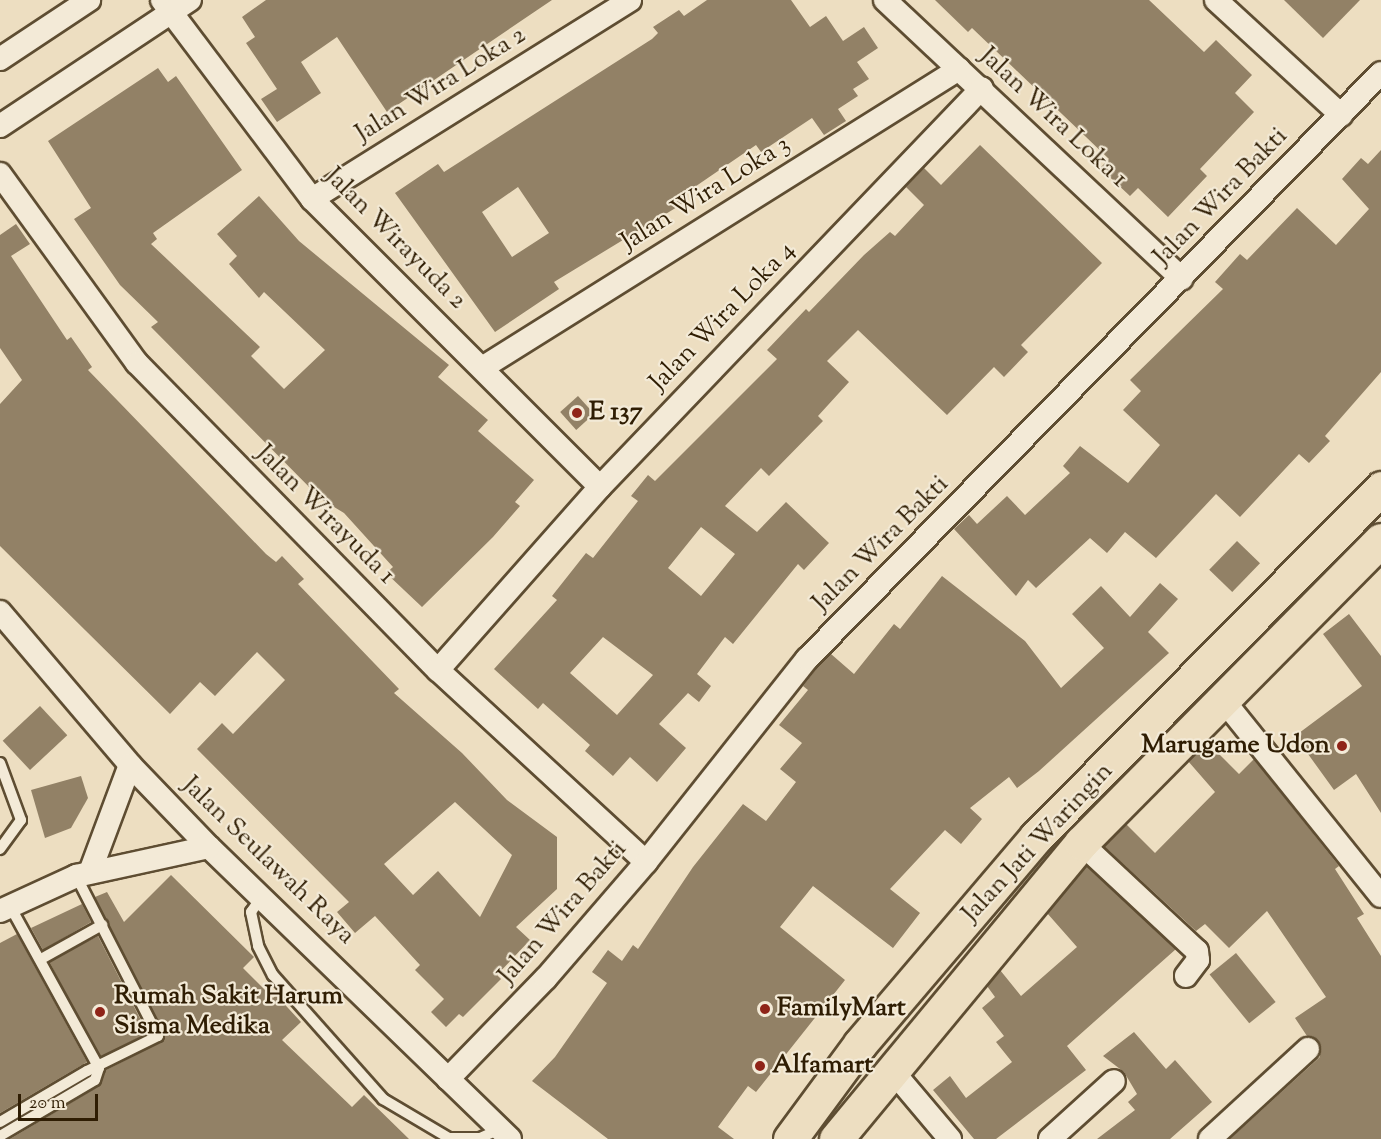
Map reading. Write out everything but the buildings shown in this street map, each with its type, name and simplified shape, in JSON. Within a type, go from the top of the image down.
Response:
[{"type":"main road","name":"Jalan Jati Waringin","points":[[790,1139],[860,1044],[1036,837],[1381,488]]},
{"type":"main road","name":"Jalan Jati Waringin","points":[[836,1139],[890,1068],[1081,843],[1381,540]]},
{"type":"street","points":[[0,59],[89,0]]},
{"type":"street","points":[[0,126],[166,7],[190,0]]},
{"type":"street","name":"Jalan Wira Loka 2","points":[[312,199],[630,0]]},
{"type":"street","name":"Jalan Wira Loka 1","points":[[885,0],[982,88],[1182,279]]},
{"type":"street","points":[[1216,0],[1341,115]]},
{"type":"street","name":"Jalan Wirayuda 2","points":[[166,7],[312,199],[600,488]]},
{"type":"street","name":"Jalan Wira Loka 3","points":[[482,368],[959,69]]},
{"type":"street","name":"Jalan Wira Bakti","points":[[448,1079],[546,978],[646,862],[807,659],[1182,279],[1381,72]]},
{"type":"street","name":"Jalan Wira Loka 4","points":[[438,670],[600,488],[982,88]]},
{"type":"street","name":"Jalan Wirayuda 1","points":[[0,174],[137,363],[438,670],[646,862]]},
{"type":"street","name":"Jalan Seulawah Raya","points":[[0,612],[130,765],[209,847],[263,895],[505,1134]]},
{"type":"street","points":[[1224,701],[1381,896]]},
{"type":"street","points":[[83,874],[130,765]]},
{"type":"street","points":[[1081,843],[1197,951],[1198,960],[1186,976]]},
{"type":"street","points":[[5,908],[83,874],[209,847]]},
{"type":"street","points":[[1210,1139],[1308,1049]]},
{"type":"street","points":[[890,1068],[950,1139]]},
{"type":"street","points":[[1050,1139],[1114,1081]]},
{"type":"lane","points":[[0,763],[21,820],[0,849]]},
{"type":"lane","points":[[0,1122],[158,1036],[102,925],[83,874]]},
{"type":"lane","points":[[263,895],[251,912],[258,946],[273,975],[383,1099],[449,1138],[480,1138],[505,1134]]},
{"type":"lane","points":[[0,1136],[95,1080],[99,1068],[43,958],[5,908]]},
{"type":"lane","points":[[43,958],[102,925]]},
{"type":"place","name":"E 137","points":[[577,413]]},
{"type":"place","name":"Marugame Udon","points":[[1342,746]]},
{"type":"place","name":"FamilyMart","points":[[765,1009]]},
{"type":"place","name":"Rumah Sakit Harum Sisma Medika","points":[[100,1012]]},
{"type":"place","name":"Alfamart","points":[[760,1066]]}]
